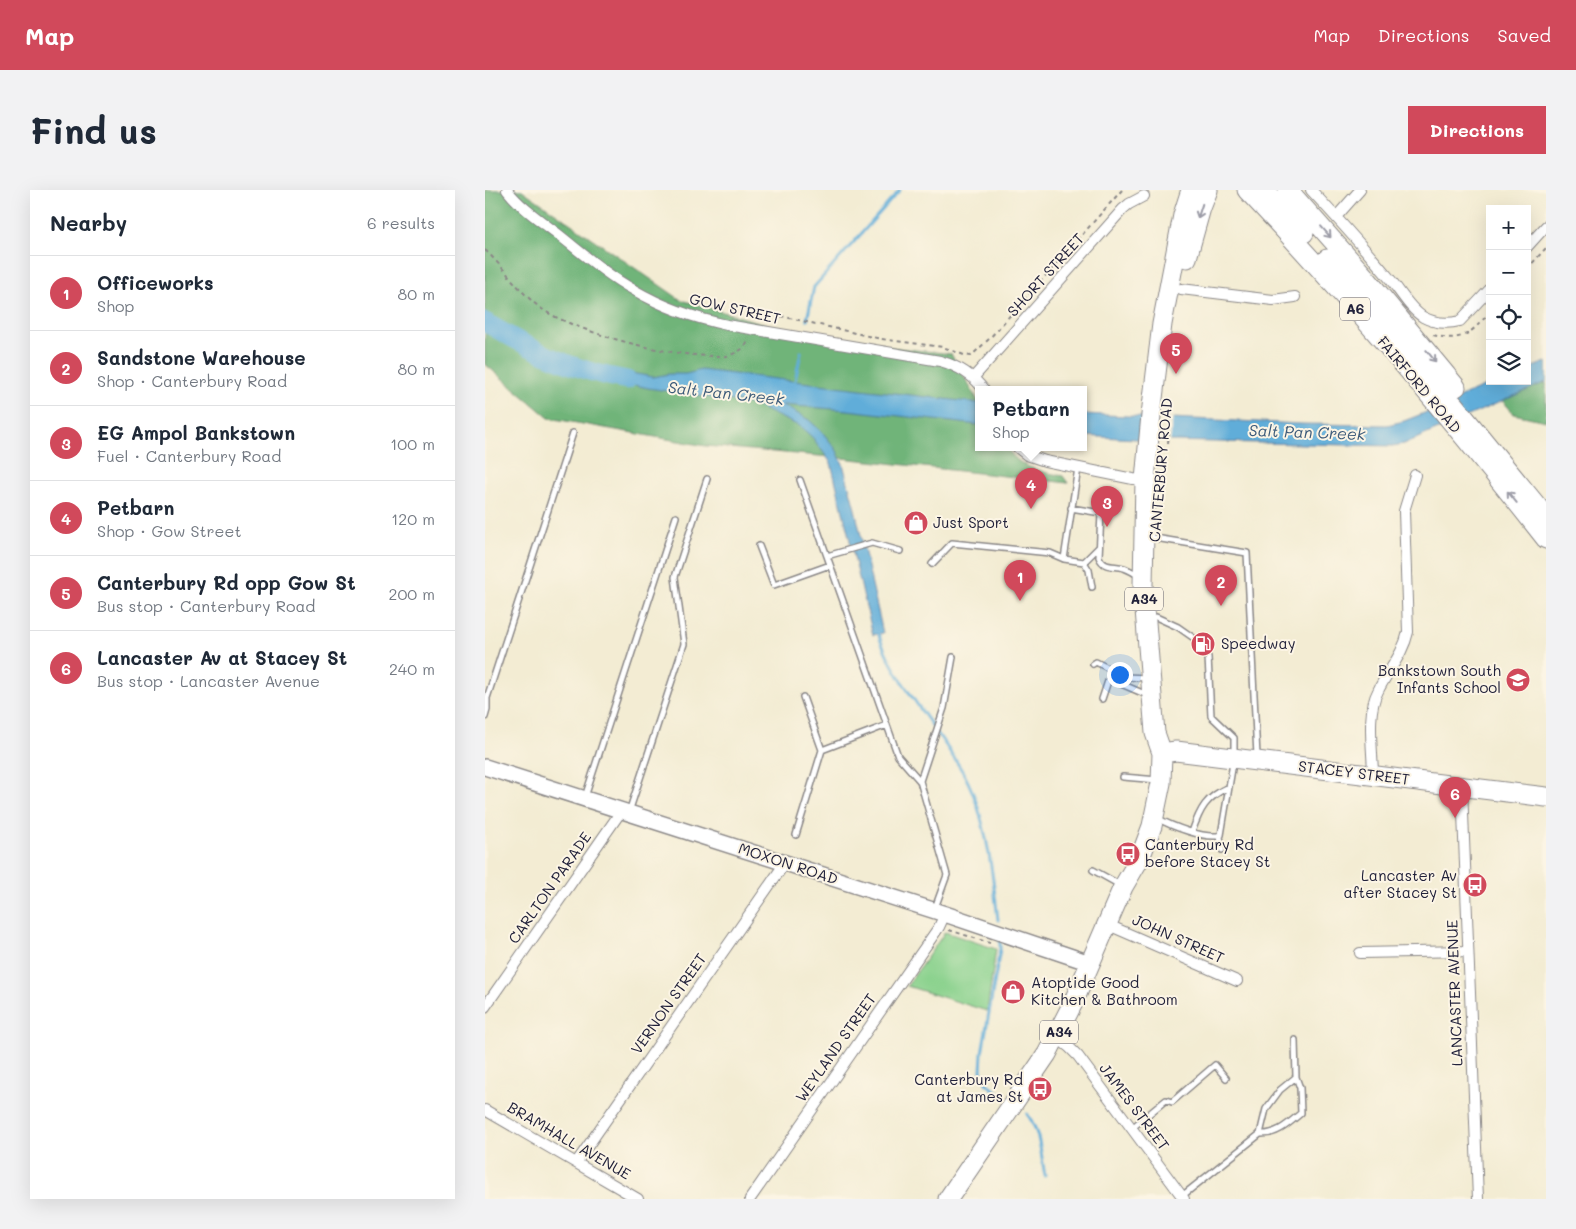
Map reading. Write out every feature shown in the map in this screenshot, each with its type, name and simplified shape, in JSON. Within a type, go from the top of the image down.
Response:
[{"type":"highway","points":[[1175,262],[1169,239],[1176,190]]},
{"type":"highway","name":"CANTERBURY ROAD","points":[[1162,415],[1163,324],[1183,215],[1191,190]]},
{"type":"highway","name":"CANTERBURY ROAD","points":[[1162,753],[1155,733],[1143,579],[1152,480],[1181,289],[1194,232],[1208,190]]},
{"type":"highway","name":"FAIRFORD ROAD","points":[[1247,190],[1351,305],[1471,426],[1546,539]]},
{"type":"highway","name":"FAIRFORD ROAD","points":[[1265,190],[1371,308],[1502,462],[1546,517]]},
{"type":"highway","points":[[1297,192],[1377,291],[1471,426]]},
{"type":"highway","name":"CANTERBURY ROAD","points":[[948,1199],[1034,1076],[1056,1037],[1123,887],[1140,858],[1154,816],[1161,780],[1162,753],[1168,733],[1156,617],[1152,480]]},
{"type":"highway","name":"STACEY STREET","points":[[1162,753],[1176,751],[1546,797]]},
{"type":"main road","name":"MOXON ROAD","points":[[485,767],[940,912],[1090,963]]},
{"type":"street","name":"GOW STREET","points":[[507,190],[521,206],[603,270],[633,290],[669,308],[707,321],[751,330],[940,361],[958,368],[981,386]]},
{"type":"street","points":[[1335,217],[1360,190]]},
{"type":"street","points":[[1297,192],[1335,217],[1392,280],[1423,318],[1436,322],[1460,321],[1486,293]]},
{"type":"street","name":"SHORT STREET","points":[[973,378],[1123,209],[1136,199],[1144,196]]},
{"type":"street","points":[[1531,243],[1546,226]]},
{"type":"street","points":[[1181,289],[1273,300],[1295,297]]},
{"type":"street","points":[[1022,451],[1032,458],[1078,468],[1152,480]]},
{"type":"street","points":[[1373,776],[1371,712],[1378,691],[1400,656],[1408,632],[1404,511],[1415,475]]},
{"type":"street","name":"LANCASTER AVENUE","points":[[1462,787],[1477,1199]]},
{"type":"street","name":"CARLTON PARADE","points":[[485,1007],[625,812]]},
{"type":"street","name":"VERNON STREET","points":[[577,1163],[785,863]]},
{"type":"street","name":"WEYLAND STREET","points":[[750,1199],[939,927],[940,912]]},
{"type":"street","name":"JOHN STREET","points":[[1107,924],[1237,981]]},
{"type":"street","points":[[1360,953],[1468,951]]},
{"type":"street","name":"JAMES STREET","points":[[1056,1037],[1074,1052],[1183,1198]]},
{"type":"street","name":"BRAMHALL AVENUE","points":[[485,1110],[638,1199]]},
{"type":"lane","points":[[485,717],[487,698],[573,433]]},
{"type":"lane","points":[[1064,558],[1078,468]]},
{"type":"lane","points":[[625,812],[684,644],[675,577],[707,479]]},
{"type":"lane","points":[[799,480],[898,756],[921,781],[947,875],[940,912]]},
{"type":"lane","points":[[1071,508],[1101,513],[1099,557],[1105,565],[1123,568],[1143,579]]},
{"type":"lane","points":[[584,799],[676,517]]},
{"type":"lane","points":[[1155,538],[1247,553],[1257,761]]},
{"type":"lane","points":[[827,556],[872,543],[900,550]]},
{"type":"lane","points":[[932,564],[952,543],[1050,553],[1084,562],[1089,570],[1092,587]]},
{"type":"lane","points":[[759,546],[774,585],[830,566]]},
{"type":"lane","points":[[1084,562],[1099,547]]},
{"type":"lane","points":[[1156,617],[1178,627],[1197,641],[1208,657],[1211,716],[1234,738],[1234,758],[1223,832],[1220,836],[1222,850]]},
{"type":"lane","points":[[921,781],[944,708],[953,658]]},
{"type":"lane","points":[[1093,664],[1096,662],[1125,677],[1151,687]]},
{"type":"lane","points":[[1102,699],[1108,681],[1112,680],[1151,687]]},
{"type":"lane","points":[[796,835],[822,750],[803,697]]},
{"type":"lane","points":[[822,750],[887,725]]},
{"type":"lane","points":[[1123,777],[1161,780]]},
{"type":"lane","points":[[1192,832],[1202,808],[1215,793],[1229,787]]},
{"type":"lane","points":[[1154,816],[1169,826],[1211,836],[1220,836]]},
{"type":"lane","points":[[1093,870],[1123,887]]},
{"type":"lane","points":[[1260,1134],[1269,1134],[1283,1128],[1301,1113],[1300,1088],[1296,1077],[1295,1040]]},
{"type":"lane","points":[[1132,1129],[1166,1100],[1172,1102],[1215,1065],[1226,1078]]},
{"type":"lane","points":[[1183,1198],[1260,1134],[1266,1109],[1280,1090],[1296,1077]]},
{"type":"path","points":[[485,250],[534,302],[550,314],[605,336],[674,353],[729,356],[743,349],[749,341],[752,321],[759,311],[876,338],[943,347],[971,356],[989,339],[1122,190]]},
{"type":"path","points":[[1531,265],[1546,248]]},
{"type":"path","points":[[1159,443],[1162,415]]},
{"type":"green space","points":[[485,190],[522,190],[681,300],[779,328],[871,345],[951,354],[975,396],[975,451],[1009,451],[1024,465],[1063,476],[1068,483],[842,458],[706,446],[549,418],[485,364]]},
{"type":"green space","points":[[1546,383],[1546,421],[1514,414],[1497,394]]},
{"type":"green space","points":[[945,932],[996,949],[987,1011],[907,986]]},
{"type":"water","points":[[1546,362],[1546,382],[1404,444],[1392,446],[1170,441],[1087,436],[1087,414],[1303,424],[1387,425],[1422,414],[1488,385],[1531,385],[1531,368]]},
{"type":"water","points":[[604,368],[653,377],[669,374],[686,374],[701,370],[975,403],[975,425],[847,410],[782,405],[809,420],[823,433],[836,449],[843,464],[883,633],[873,635],[831,463],[813,438],[801,427],[752,404],[648,388],[601,378]]},
{"type":"pier","points":[[1144,415],[1173,415],[1170,443],[1141,442]]},
{"type":"waterway","points":[[807,320],[814,287],[900,190]]},
{"type":"waterway","name":"Salt Pan Creek","points":[[485,322],[520,342],[570,365],[627,380]]},
{"type":"waterway","points":[[794,386],[801,352]]},
{"type":"waterway","points":[[877,631],[895,669],[954,758],[972,792],[987,846],[998,920]]},
{"type":"waterway","points":[[1000,942],[982,1053],[981,1071],[986,1083],[1001,1095]]},
{"type":"waterway","points":[[1027,1114],[1035,1128],[1045,1176]]},
{"type":"place","name":"Canterbury Rd opp Gow St","points":[[1176,374]]},
{"type":"place","name":"Petbarn","points":[[1031,509]]},
{"type":"place","name":"Just Sport","points":[[916,523]]},
{"type":"place","name":"EG Ampol Bankstown","points":[[1107,527]]},
{"type":"place","name":"Officeworks","points":[[1020,601]]},
{"type":"place","name":"Sandstone Warehouse","points":[[1221,606]]},
{"type":"place","name":"Speedway","points":[[1203,644]]},
{"type":"place","name":"Bankstown South Infants School","points":[[1518,680]]},
{"type":"place","name":"Lancaster Av at Stacey St","points":[[1455,818]]},
{"type":"place","name":"Canterbury Rd before Stacey St","points":[[1128,854]]},
{"type":"place","name":"Lancaster Av after Stacey St","points":[[1475,885]]},
{"type":"place","name":"Atoptide Good Kitchen & Bathroom","points":[[1013,992]]},
{"type":"place","name":"Canterbury Rd at James St","points":[[1040,1089]]}]
